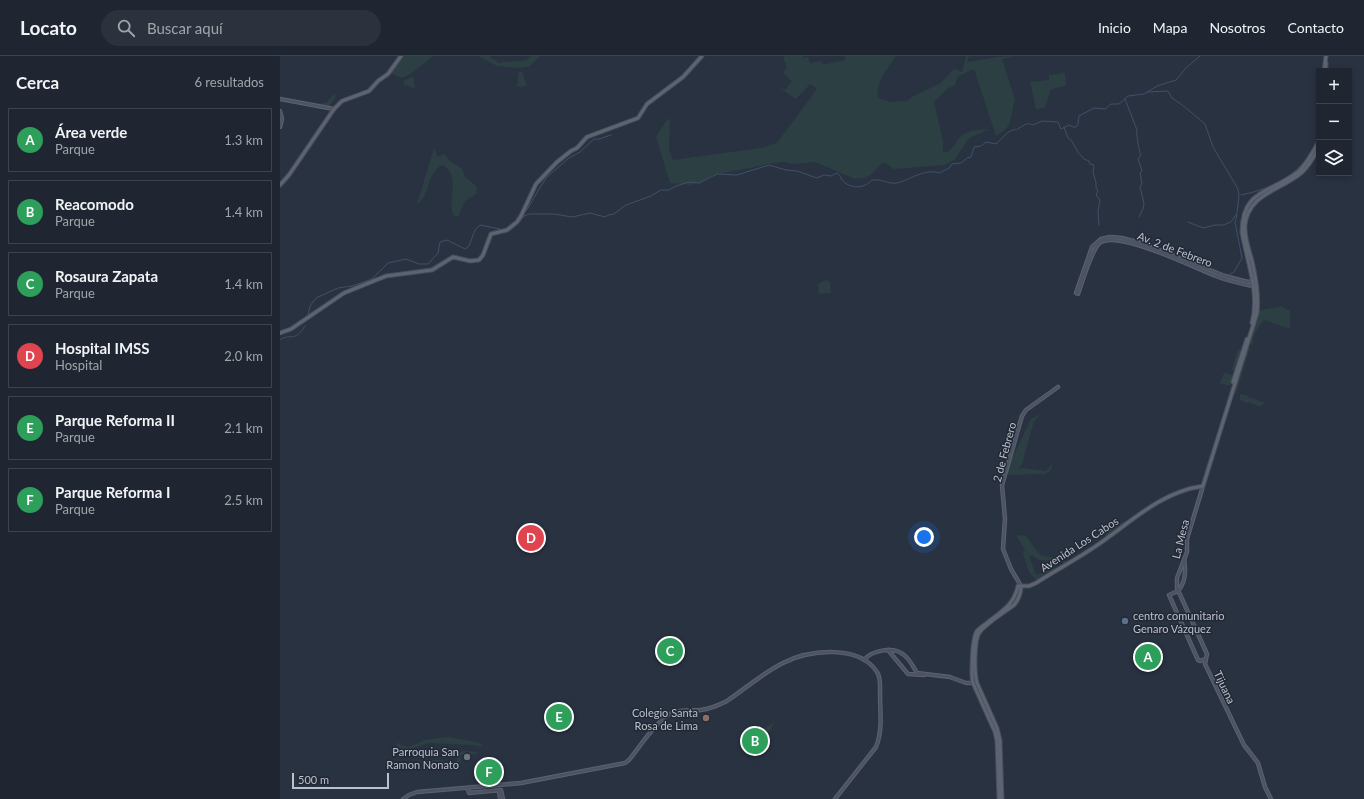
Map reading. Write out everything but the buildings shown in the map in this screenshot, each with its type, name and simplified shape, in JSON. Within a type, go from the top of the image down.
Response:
[{"type":"main road","points":[[280,185],[289,175],[334,109],[342,102],[369,91],[378,81],[388,74],[401,56]]},
{"type":"main road","points":[[280,333],[291,329],[344,293],[386,276],[430,271],[453,257],[473,262],[479,260],[483,255],[491,234],[508,229],[519,219],[536,184],[554,165],[570,151],[577,148],[587,138],[638,118],[647,104],[683,77],[702,56]]},
{"type":"main road","points":[[1325,68],[1327,56]]},
{"type":"main road","points":[[280,99],[334,109]]},
{"type":"main road","points":[[280,111],[282,119],[280,127]]},
{"type":"main road","points":[[280,115],[280,120]]},
{"type":"main road","points":[[1299,173],[1316,146]]},
{"type":"main road","points":[[1203,486],[1224,417],[1224,409],[1254,321],[1255,286],[1242,232],[1244,213],[1257,195],[1299,173],[1311,161],[1316,153]]},
{"type":"main road","name":"Av. 2 de Febrero","points":[[1254,281],[1248,282],[1224,276],[1144,244],[1122,238],[1110,237],[1101,239],[1092,247],[1077,294],[1095,248],[1102,242],[1108,240],[1121,241],[1143,246],[1218,277],[1255,286]]},
{"type":"main road","name":"2 de Febrero","points":[[1019,585],[1003,549],[1005,518],[1002,484],[1024,413],[1058,388]]},
{"type":"main road","name":"Avenida Los Cabos","points":[[1019,585],[1029,586],[1036,583],[1097,546],[1147,509],[1175,493],[1203,486]]},
{"type":"main road","name":"La Mesa","points":[[1200,638],[1178,590],[1177,578],[1188,549],[1187,539],[1203,486]]},
{"type":"main road","points":[[1184,559],[1186,572],[1181,587],[1169,595],[1198,660],[1200,661],[1206,659]]},
{"type":"main road","points":[[1001,799],[1000,740],[997,728],[975,683],[975,658],[977,640],[980,632],[1014,605],[1021,592],[1019,585]]},
{"type":"main road","name":"Tijuana","points":[[1200,638],[1207,654],[1205,664],[1244,745],[1258,763],[1264,787],[1271,799]]},
{"type":"main road","points":[[888,650],[908,674],[925,674],[950,677],[966,683],[975,683]]},
{"type":"main road","points":[[864,660],[869,655],[879,651],[898,651],[905,655],[917,674]]},
{"type":"main road","points":[[403,799],[417,792],[468,789],[521,783],[625,763],[661,721],[669,714],[708,709],[719,705],[774,668],[792,659],[812,654],[832,652],[846,653],[864,660],[877,672],[880,681],[880,736],[876,747],[835,799]]},
{"type":"main road","points":[[468,789],[469,793],[500,790],[502,799]]},
{"type":"green space","points":[[403,56],[433,56],[410,74],[399,77],[390,72]]},
{"type":"green space","points":[[478,56],[489,56],[499,63],[527,60],[531,56],[540,56],[530,66],[518,68],[497,66]]},
{"type":"green space","points":[[785,56],[808,57],[810,63],[821,61],[823,65],[845,60],[845,56],[896,56],[883,76],[877,93],[878,98],[890,102],[907,101],[941,83],[953,70],[955,69],[962,72],[966,56],[969,56],[967,62],[1014,56],[1002,59],[1015,99],[1010,122],[1006,129],[996,136],[974,69],[957,77],[955,85],[947,89],[934,102],[943,141],[943,152],[947,152],[953,147],[960,137],[966,133],[989,129],[969,138],[955,159],[945,165],[894,169],[883,162],[871,175],[864,178],[855,179],[815,162],[794,164],[785,162],[713,175],[701,182],[690,185],[670,183],[656,137],[666,121],[670,118],[669,149],[673,160],[761,148],[777,143],[817,89],[810,84],[796,99],[777,86],[785,90],[792,81],[783,73],[787,67],[783,58]]},
{"type":"green space","points":[[519,72],[522,72],[527,86],[517,87]]},
{"type":"green space","points":[[1065,73],[1066,86],[1051,89],[1045,108],[1036,109],[1030,82],[1049,80],[1049,75]]},
{"type":"green space","points":[[413,77],[415,88],[404,85],[403,81]]},
{"type":"green space","points":[[334,94],[336,97],[329,106],[314,104],[326,103]]},
{"type":"green space","points":[[434,148],[438,157],[444,154],[450,161],[462,169],[465,177],[477,188],[476,194],[465,201],[458,217],[453,214],[452,209],[452,177],[449,170],[442,165],[433,174],[424,196],[417,204]]},
{"type":"green space","points":[[826,280],[830,282],[831,293],[819,294],[818,284]]},
{"type":"green space","points":[[1281,306],[1290,311],[1290,329],[1264,320],[1254,335],[1253,345],[1250,344],[1259,311]]},
{"type":"green space","points":[[1238,349],[1242,352],[1236,369],[1233,370],[1230,369],[1232,369]]},
{"type":"green space","points":[[1248,349],[1251,350],[1249,351],[1236,393],[1233,392]]},
{"type":"green space","points":[[1224,373],[1232,375],[1233,378],[1230,386],[1220,383]]},
{"type":"green space","points":[[1242,394],[1266,403],[1260,406],[1261,407],[1240,400],[1240,395]]},
{"type":"green space","points":[[1042,413],[1034,421],[1022,464],[1018,469],[1022,468],[1046,471],[1053,463],[1050,471],[1045,474],[1009,475],[1007,473],[1009,465],[1031,419]]},
{"type":"green space","points":[[1126,521],[1106,536],[1105,535],[1107,533],[1102,526],[1116,525]]},
{"type":"green space","points":[[1016,535],[1026,536],[1040,555],[1062,559],[1065,563],[1063,564],[1062,562],[1039,560],[1032,555],[1029,556],[1036,575],[1059,566],[1036,580],[1029,572],[1023,553],[1025,550]]},
{"type":"green space","points":[[552,708],[562,708],[565,719],[557,724],[554,721]]},
{"type":"green space","points":[[774,723],[769,732],[755,748],[746,755],[742,749],[749,744],[746,738]]},
{"type":"green space","points":[[448,737],[480,743],[484,747],[473,745],[428,743],[404,751],[401,748],[397,748],[397,742],[402,746],[409,747],[425,740]]},
{"type":"green space","points":[[463,751],[477,752],[477,754],[461,755],[460,765],[451,765],[447,768],[442,764],[417,761],[441,760],[452,763],[457,761],[458,753]]},
{"type":"green space","points":[[487,762],[490,768],[494,767],[498,784],[484,785],[483,764]]},
{"type":"waterway","points":[[519,222],[524,216],[529,214],[554,214],[572,217],[590,213],[605,217],[614,214],[626,205],[651,196],[661,190],[669,190],[689,182],[699,183],[717,174],[737,175],[769,165],[786,170],[797,171],[817,178],[824,175],[831,176],[837,173],[848,185],[856,187],[866,185],[872,180],[897,183],[923,173],[939,173],[949,168],[952,164],[961,163],[967,158],[971,157],[974,147],[981,146],[986,142],[996,144],[1009,132],[1026,124],[1033,125],[1042,121],[1058,122],[1061,129],[1069,125],[1076,127],[1079,116],[1094,108],[1105,109],[1111,104],[1119,104],[1128,96],[1144,94],[1157,86],[1176,80],[1186,68],[1200,56]]},
{"type":"waterway","points":[[1148,92],[1168,91],[1172,98],[1205,124],[1213,147],[1238,189],[1239,195],[1237,213],[1231,222],[1223,225],[1203,228],[1188,222]]},
{"type":"waterway","points":[[1125,99],[1137,130],[1139,151],[1141,155],[1138,159],[1142,171],[1140,173],[1142,183],[1140,187],[1144,203],[1139,217]]},
{"type":"waterway","points":[[1064,127],[1068,138],[1071,140],[1078,152],[1084,159],[1089,161],[1090,164],[1094,165],[1093,172],[1096,188],[1098,190],[1096,195],[1100,200],[1098,211],[1099,225]]},
{"type":"waterway","points":[[527,210],[547,177],[569,158],[580,152],[594,139],[611,135]]},
{"type":"waterway","points":[[1241,195],[1266,188],[1290,175],[1305,160],[1316,143]]},
{"type":"waterway","points":[[1230,274],[1234,272],[1242,258],[1235,222],[1237,215]]},
{"type":"waterway","points":[[510,230],[517,224]]},
{"type":"waterway","points":[[308,316],[310,306],[316,298],[338,288],[352,286],[372,279],[388,263],[406,259],[419,264],[428,264],[438,253],[440,242],[447,240],[465,249],[469,246],[475,230],[480,225],[500,229]]},
{"type":"waterway","points":[[280,340],[298,335],[305,326]]},
{"type":"place","name":"Hospital IMSS","points":[[531,538]]},
{"type":"place","name":"centro comunitario Genaro Vázquez","points":[[1125,621]]},
{"type":"place","name":"Rosaura Zapata","points":[[670,651]]},
{"type":"place","name":"Área verde","points":[[1148,657]]},
{"type":"place","name":"Parque Reforma II","points":[[559,717]]},
{"type":"place","name":"Colegio Santa Rosa de Lima","points":[[706,718]]},
{"type":"place","name":"Reacomodo","points":[[755,741]]},
{"type":"place","name":"Parroquia San Ramon Nonato","points":[[467,757]]},
{"type":"place","name":"Parque Reforma I","points":[[489,772]]}]
